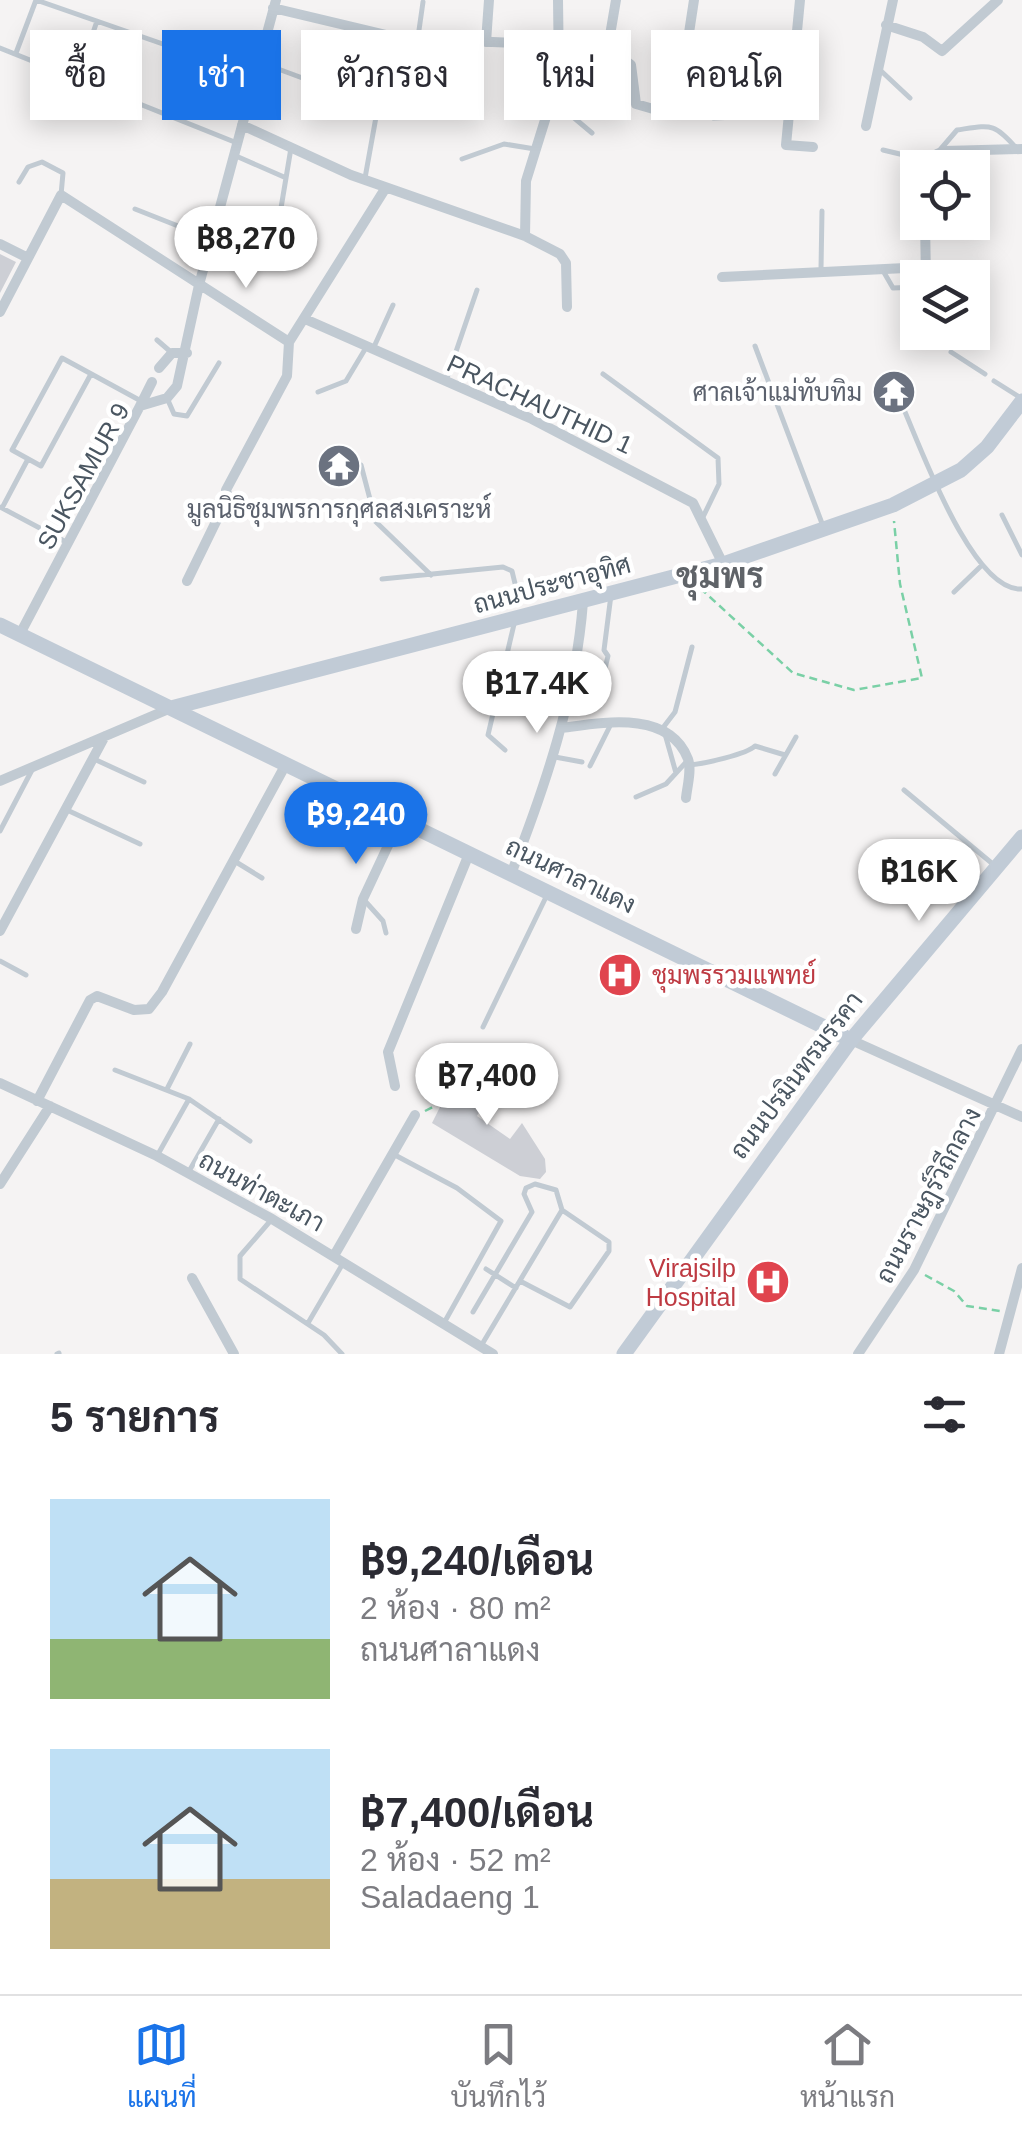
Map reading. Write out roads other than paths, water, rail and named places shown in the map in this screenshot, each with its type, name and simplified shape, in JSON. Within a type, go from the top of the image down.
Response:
[{"type":"street","points":[[489,0],[486,42],[504,42]]},
{"type":"street","points":[[558,0],[559,30]]},
{"type":"street","points":[[611,30],[616,0]]},
{"type":"street","points":[[689,30],[694,0]]},
{"type":"street","points":[[797,30],[800,0]]},
{"type":"street","points":[[866,126],[893,0]]},
{"type":"street","points":[[886,25],[923,37],[942,51],[998,0]]},
{"type":"street","points":[[274,4],[377,30]]},
{"type":"street","name":"SUKSAMUR 9","points":[[267,30],[274,4]]},
{"type":"street","points":[[631,64],[636,104],[651,109]]},
{"type":"street","name":"SUKSAMUR 9","points":[[20,634],[141,404],[167,398],[177,386],[188,352],[198,284],[244,120]]},
{"type":"street","points":[[524,236],[526,181],[545,120]]},
{"type":"street","points":[[789,120],[786,145],[813,147]]},
{"type":"street","points":[[242,126],[385,189],[524,236],[560,254],[566,263],[567,307]]},
{"type":"street","points":[[990,153],[1020,149]]},
{"type":"street","points":[[187,581],[228,497],[226,490],[287,376],[289,342],[385,189]]},
{"type":"street","points":[[0,312],[60,195],[289,342]]},
{"type":"street","points":[[0,244],[28,258]]},
{"type":"street","points":[[722,278],[900,270]]},
{"type":"street","name":"PRACHAUTHID 1","points":[[305,319],[584,444],[693,502],[723,564]]},
{"type":"street","points":[[159,368],[172,353],[188,352]]},
{"type":"street","points":[[141,404],[152,382]]},
{"type":"street","name":"ถนนประชาอุทิศ","points":[[171,708],[519,609],[583,602],[723,564],[893,504],[938,485],[987,447],[1022,402]]},
{"type":"street","points":[[510,874],[561,728],[580,644],[583,602]]},
{"type":"street","name":"ถนนศาลาแดง","points":[[0,624],[850,1040]]},
{"type":"street","points":[[0,781],[171,708]]},
{"type":"street","points":[[561,728],[613,721],[663,733],[689,763],[686,798]]},
{"type":"street","points":[[0,931],[106,736]]},
{"type":"street","points":[[37,1100],[90,1000],[97,996],[134,1010],[149,1009],[286,764]]},
{"type":"street","points":[[356,929],[362,899],[400,820]]},
{"type":"street","name":"ถนนปรมินทรมรรคา","points":[[624,1354],[850,1040],[1022,837]]},
{"type":"street","points":[[395,1086],[388,1052],[469,854]]},
{"type":"street","points":[[850,1040],[1022,1117]]},
{"type":"street","name":"ถนนราษฎร์วิถีกลาง","points":[[858,1354],[914,1270],[998,1106],[1022,1049]]},
{"type":"street","name":"ถนนท่าตะเภา","points":[[0,1083],[188,1172],[340,1257],[493,1354]]},
{"type":"street","points":[[0,1184],[50,1106]]},
{"type":"street","points":[[340,1257],[416,1116]]},
{"type":"street","points":[[999,1354],[1022,1268]]},
{"type":"street","points":[[192,1278],[234,1354]]},
{"type":"street","points":[[1007,1328],[1022,1332]]},
{"type":"lane","points":[[16,54],[36,0],[162,44]]},
{"type":"lane","points":[[419,30],[423,2]]},
{"type":"lane","points":[[94,30],[97,22]]},
{"type":"lane","points":[[0,48],[30,59]]},
{"type":"lane","points":[[877,67],[910,98]]},
{"type":"lane","points":[[281,70],[378,106],[364,180]]},
{"type":"lane","points":[[142,106],[235,149],[284,177]]},
{"type":"lane","points":[[576,120],[592,133]]},
{"type":"lane","points":[[940,150],[957,130],[990,125],[1000,128],[1020,149]]},
{"type":"lane","points":[[462,158],[504,144],[536,149]]},
{"type":"lane","points":[[278,226],[291,148]]},
{"type":"lane","points":[[883,150],[900,154]]},
{"type":"lane","points":[[19,182],[28,167],[42,162],[64,173],[60,195]]},
{"type":"lane","points":[[135,209],[211,239]]},
{"type":"lane","points":[[820,272],[822,212]]},
{"type":"lane","points":[[882,269],[893,288],[900,288]]},
{"type":"lane","points":[[446,381],[477,290]]},
{"type":"lane","points":[[318,392],[346,381],[370,348],[393,305]]},
{"type":"lane","points":[[156,340],[172,353]]},
{"type":"lane","points":[[755,346],[824,528]]},
{"type":"lane","points":[[951,352],[984,374]]},
{"type":"lane","points":[[91,374],[41,466],[12,450],[62,358],[91,374],[141,404]]},
{"type":"lane","points":[[167,398],[174,414],[187,416],[219,363]]},
{"type":"lane","points":[[603,374],[718,458],[719,484],[703,517]]},
{"type":"lane","points":[[994,380],[1022,402]]},
{"type":"lane","points":[[902,405],[980,567],[1006,586],[1022,589]]},
{"type":"lane","points":[[28,459],[1,508],[68,543]]},
{"type":"lane","points":[[362,465],[376,522],[431,575]]},
{"type":"lane","points":[[1002,515],[1022,555]]},
{"type":"lane","points":[[382,579],[503,567],[512,571],[519,609],[488,735],[505,750]]},
{"type":"lane","points":[[954,592],[980,567]]},
{"type":"lane","points":[[600,689],[608,656],[604,650],[611,595]]},
{"type":"lane","points":[[676,773],[663,733],[675,712],[692,646]]},
{"type":"lane","points":[[590,766],[613,721]]},
{"type":"lane","points":[[775,774],[796,737]]},
{"type":"lane","points":[[636,797],[666,784],[689,763],[715,762],[727,754],[744,754],[755,746],[785,756]]},
{"type":"lane","points":[[552,756],[582,762]]},
{"type":"lane","points":[[91,758],[144,782]]},
{"type":"lane","points":[[0,831],[33,767]]},
{"type":"lane","points":[[904,790],[996,867]]},
{"type":"lane","points":[[64,809],[140,844]]},
{"type":"lane","points":[[233,861],[262,878]]},
{"type":"lane","points":[[483,1027],[549,892]]},
{"type":"lane","points":[[362,899],[384,921],[386,933]]},
{"type":"lane","points":[[0,961],[26,975]]},
{"type":"lane","points":[[167,1089],[190,1044]]},
{"type":"lane","points":[[115,1070],[189,1099],[250,1141]]},
{"type":"lane","points":[[157,1156],[189,1099]]},
{"type":"lane","points":[[188,1172],[220,1118]]},
{"type":"lane","points":[[393,1154],[456,1188],[501,1221],[444,1323]]},
{"type":"lane","points":[[474,1312],[495,1275],[532,1212],[524,1194],[526,1188],[535,1184],[556,1190],[562,1210],[609,1242],[609,1251],[570,1308],[495,1275],[486,1269]]},
{"type":"lane","points":[[481,1346],[562,1210]]},
{"type":"lane","points":[[272,1219],[240,1256],[240,1279],[308,1322],[342,1354]]},
{"type":"lane","points":[[308,1322],[340,1257]]},
{"type":"place","name":"ศาลเจ้าแม่ทับทิม","points":[[894,392]]},
{"type":"place","name":"มูลนิธิชุมพรการกุศลสงเคราะห์","points":[[339,466]]},
{"type":"place","name":"ชุมพรรวมแพทย์","points":[[620,975]]},
{"type":"place","name":"Virajsilp Hospital","points":[[768,1282]]},
{"type":"district","name":"ชุมพร","points":[[720,575]]}]
